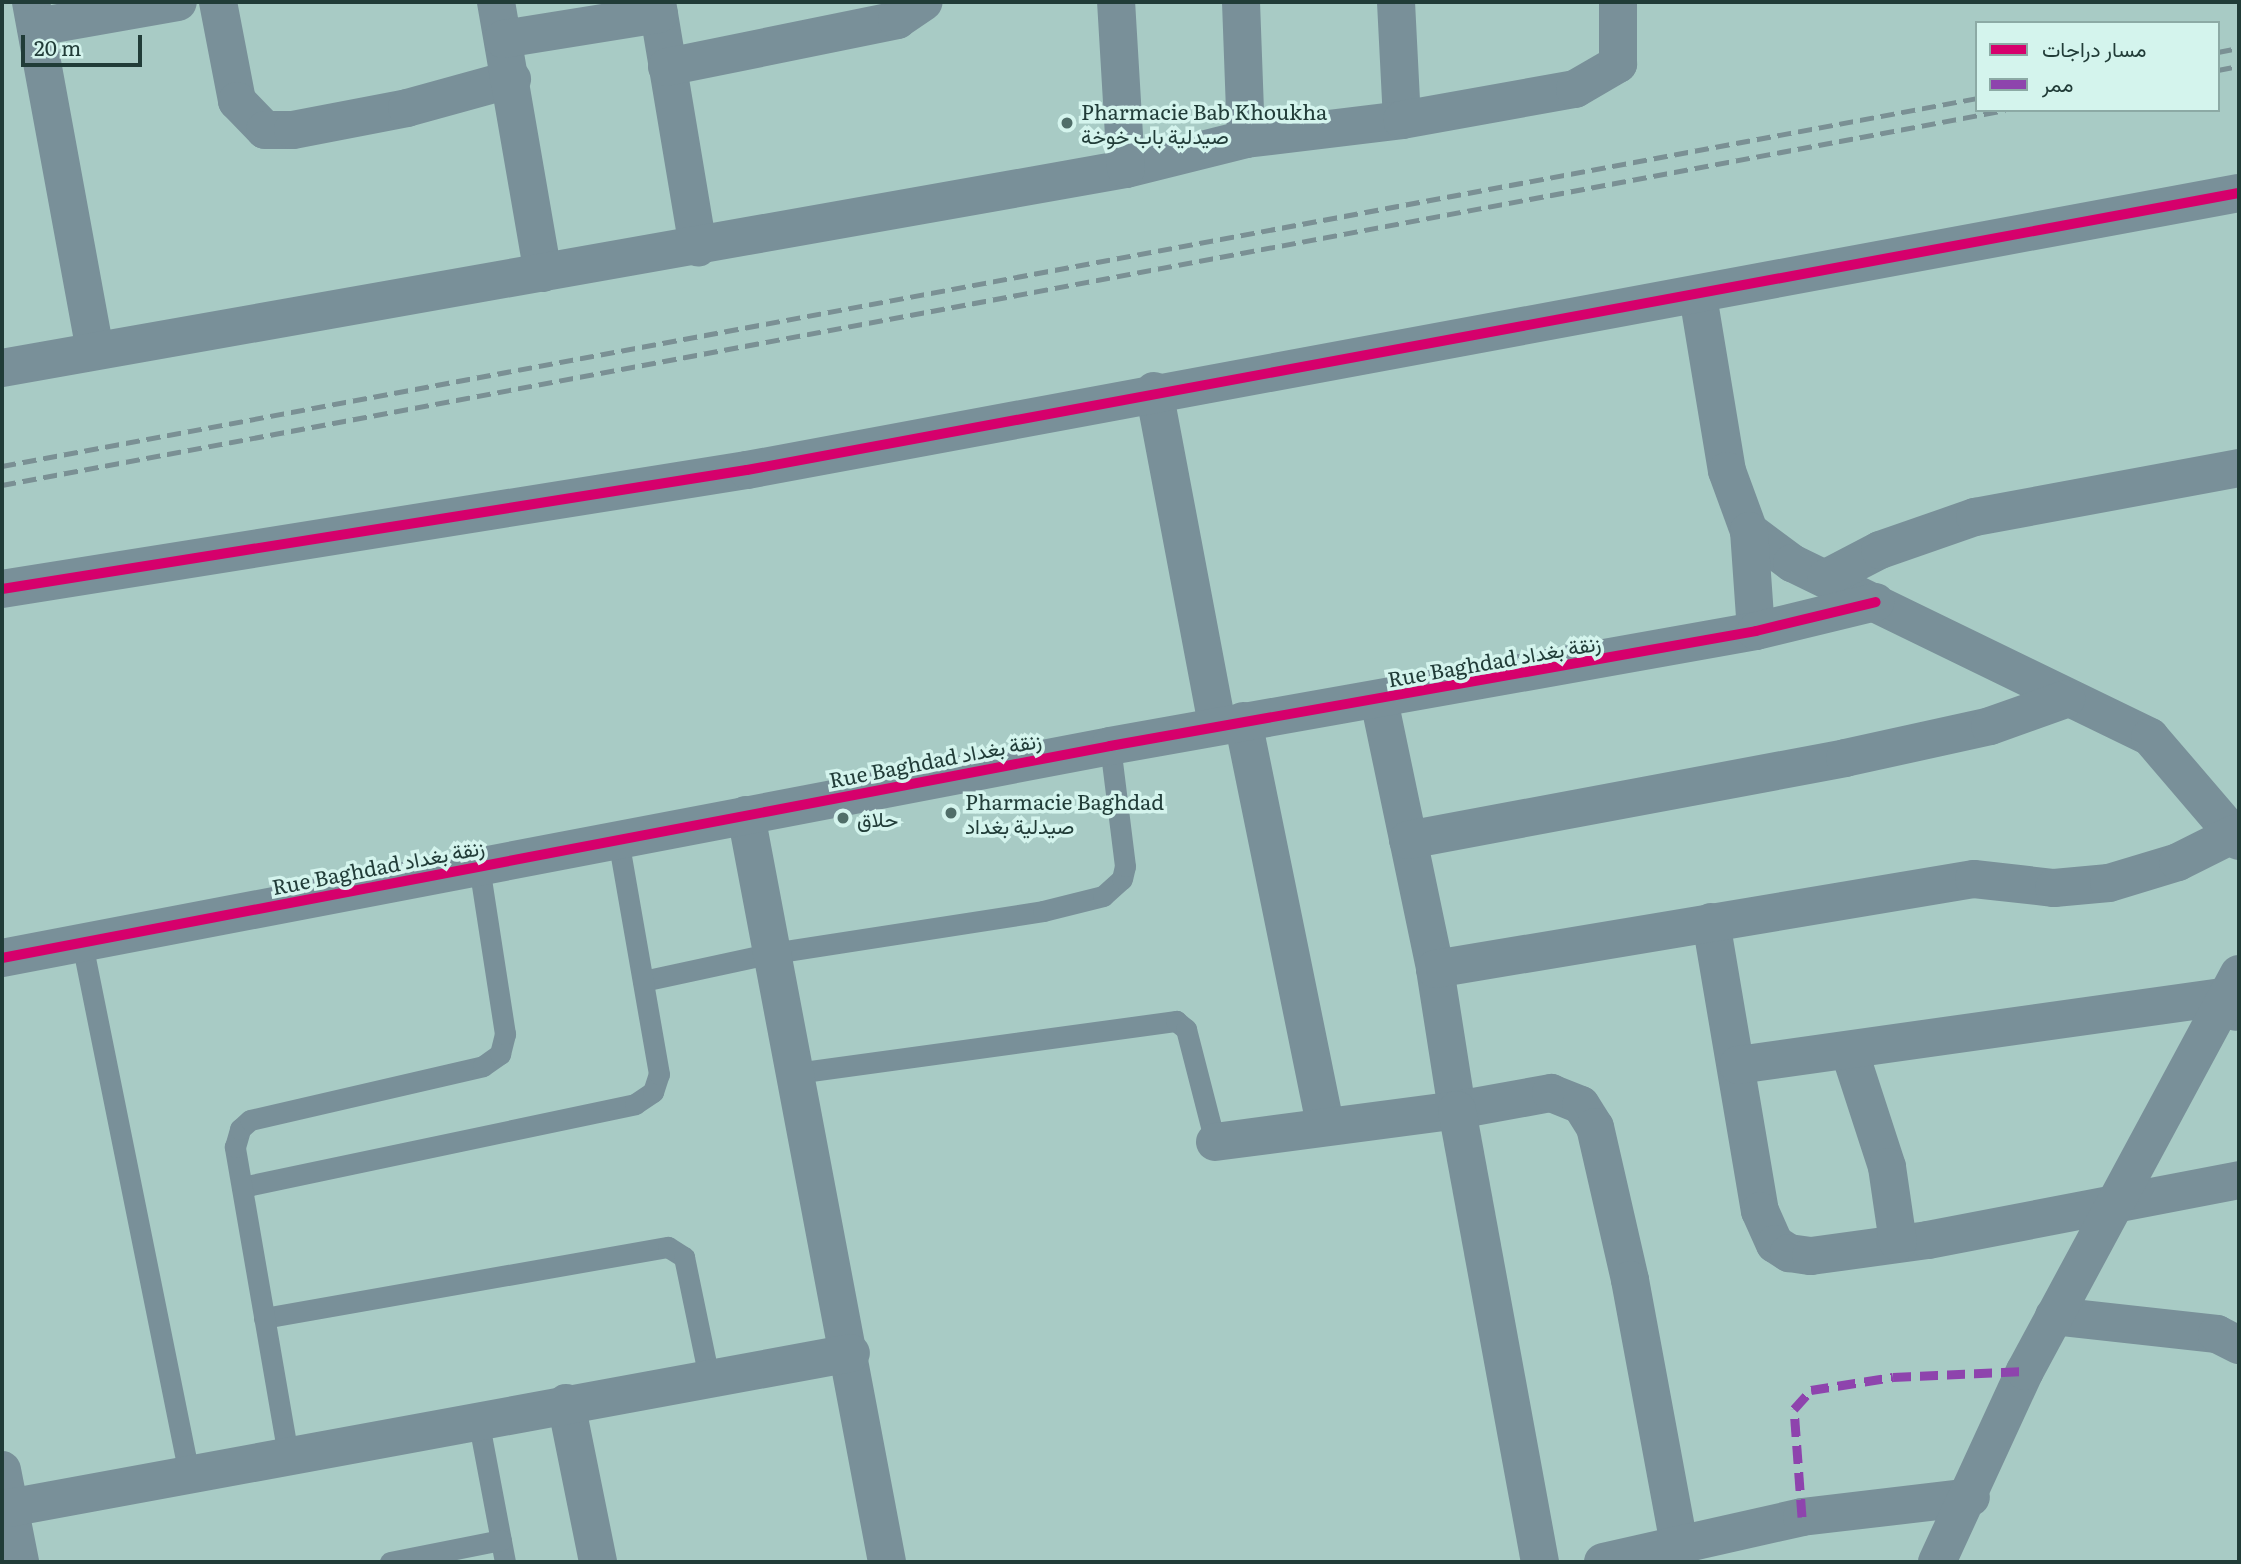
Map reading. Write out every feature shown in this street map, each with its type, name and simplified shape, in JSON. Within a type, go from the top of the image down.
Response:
[{"type":"street","points":[[95,350],[34,14],[178,2]]},
{"type":"street","points":[[218,2],[237,101],[265,130],[293,130],[407,108],[512,79]]},
{"type":"street","points":[[496,2],[512,79],[543,273]]},
{"type":"street","points":[[667,67],[897,20],[924,2]]},
{"type":"street","points":[[1116,2],[1126,169]]},
{"type":"street","points":[[1241,2],[1246,139]]},
{"type":"street","points":[[1395,2],[1402,120]]},
{"type":"street","points":[[2,368],[698,248],[1126,169],[1246,139],[1402,120],[1575,89],[1608,74],[1618,64],[1618,2]]},
{"type":"street","points":[[503,39],[658,8],[698,248]]},
{"type":"street","points":[[2,589],[747,470],[1154,391],[1698,296],[2239,193]]},
{"type":"street","points":[[1698,296],[1727,471],[1749,531],[1756,631]]},
{"type":"street","points":[[1154,391],[1325,1125]]},
{"type":"street","points":[[1826,578],[1880,550],[1975,517],[2239,468]]},
{"type":"street","points":[[1435,969],[1974,879],[2054,888],[2109,883],[2178,862],[2237,837],[2150,737],[2066,699],[1763,546],[1749,531]]},
{"type":"street","name":"Rue Baghdad زنقة بغداد","points":[[2,958],[1110,746],[1756,631],[1877,602]]},
{"type":"street","points":[[2011,720],[2015,671]]},
{"type":"street","points":[[1408,839],[1845,758],[2011,720],[2066,699]]},
{"type":"street","points":[[1379,700],[1435,969],[1457,1110],[1540,1562]]},
{"type":"street","points":[[746,815],[851,1353],[887,1562]]},
{"type":"street","points":[[1711,922],[1738,1065],[1760,1211],[1776,1244],[1811,1256],[2113,1205],[2239,1180]]},
{"type":"street","points":[[1738,1065],[2235,996]]},
{"type":"street","points":[[1937,1562],[1971,1497],[2054,1316],[2200,1051],[2235,996]]},
{"type":"street","points":[[2200,1051],[2239,1042]]},
{"type":"street","points":[[1849,1050],[1887,1167],[1898,1242]]},
{"type":"street","points":[[1215,1142],[1325,1125],[1457,1110],[1551,1093],[1581,1105],[1595,1128],[1630,1280],[1679,1544]]},
{"type":"street","points":[[2054,1316],[2217,1334],[2239,1345]]},
{"type":"street","points":[[9,1508],[478,1419],[851,1353]]},
{"type":"street","points":[[566,1403],[598,1562]]},
{"type":"street","points":[[2,1470],[20,1562]]},
{"type":"street","points":[[1603,1562],[1813,1515],[1971,1497]]},
{"type":"lane","points":[[643,981],[773,953],[1043,911],[1103,896],[1122,879],[1125,866],[1110,746]]},
{"type":"lane","points":[[242,1187],[635,1104],[653,1092],[659,1074],[618,839]]},
{"type":"lane","points":[[288,1455],[235,1147],[240,1129],[250,1120],[483,1066],[500,1054],[505,1034],[479,866]]},
{"type":"lane","points":[[82,943],[189,1474]]},
{"type":"lane","points":[[796,1073],[1176,1021],[1186,1029],[1215,1142]]},
{"type":"lane","points":[[264,1318],[668,1247],[684,1256],[709,1378]]},
{"type":"lane","points":[[478,1419],[505,1562]]},
{"type":"lane","points":[[390,1562],[500,1540]]},
{"type":"railway","points":[[2220,52],[2239,48]]},
{"type":"railway","points":[[2220,70],[2239,66]]},
{"type":"railway","points":[[2,466],[1975,98]]},
{"type":"railway","points":[[2,485],[1994,112]]},
{"type":"marked path","points":[[1802,1517],[1794,1409],[1811,1390],[1893,1377],[2025,1371]]},
{"type":"cycle path","points":[[2,589],[747,470],[2239,193]]},
{"type":"cycle path","points":[[2,958],[1110,746],[1756,631],[1876,602]]},
{"type":"place","name":"Pharmacie Bab Khoukha صيدلية باب خوخة","points":[[1067,123]]},
{"type":"place","name":"Pharmacie Baghdad صيدلية بغداد","points":[[951,813]]},
{"type":"place","name":"حلاق","points":[[843,818]]}]
